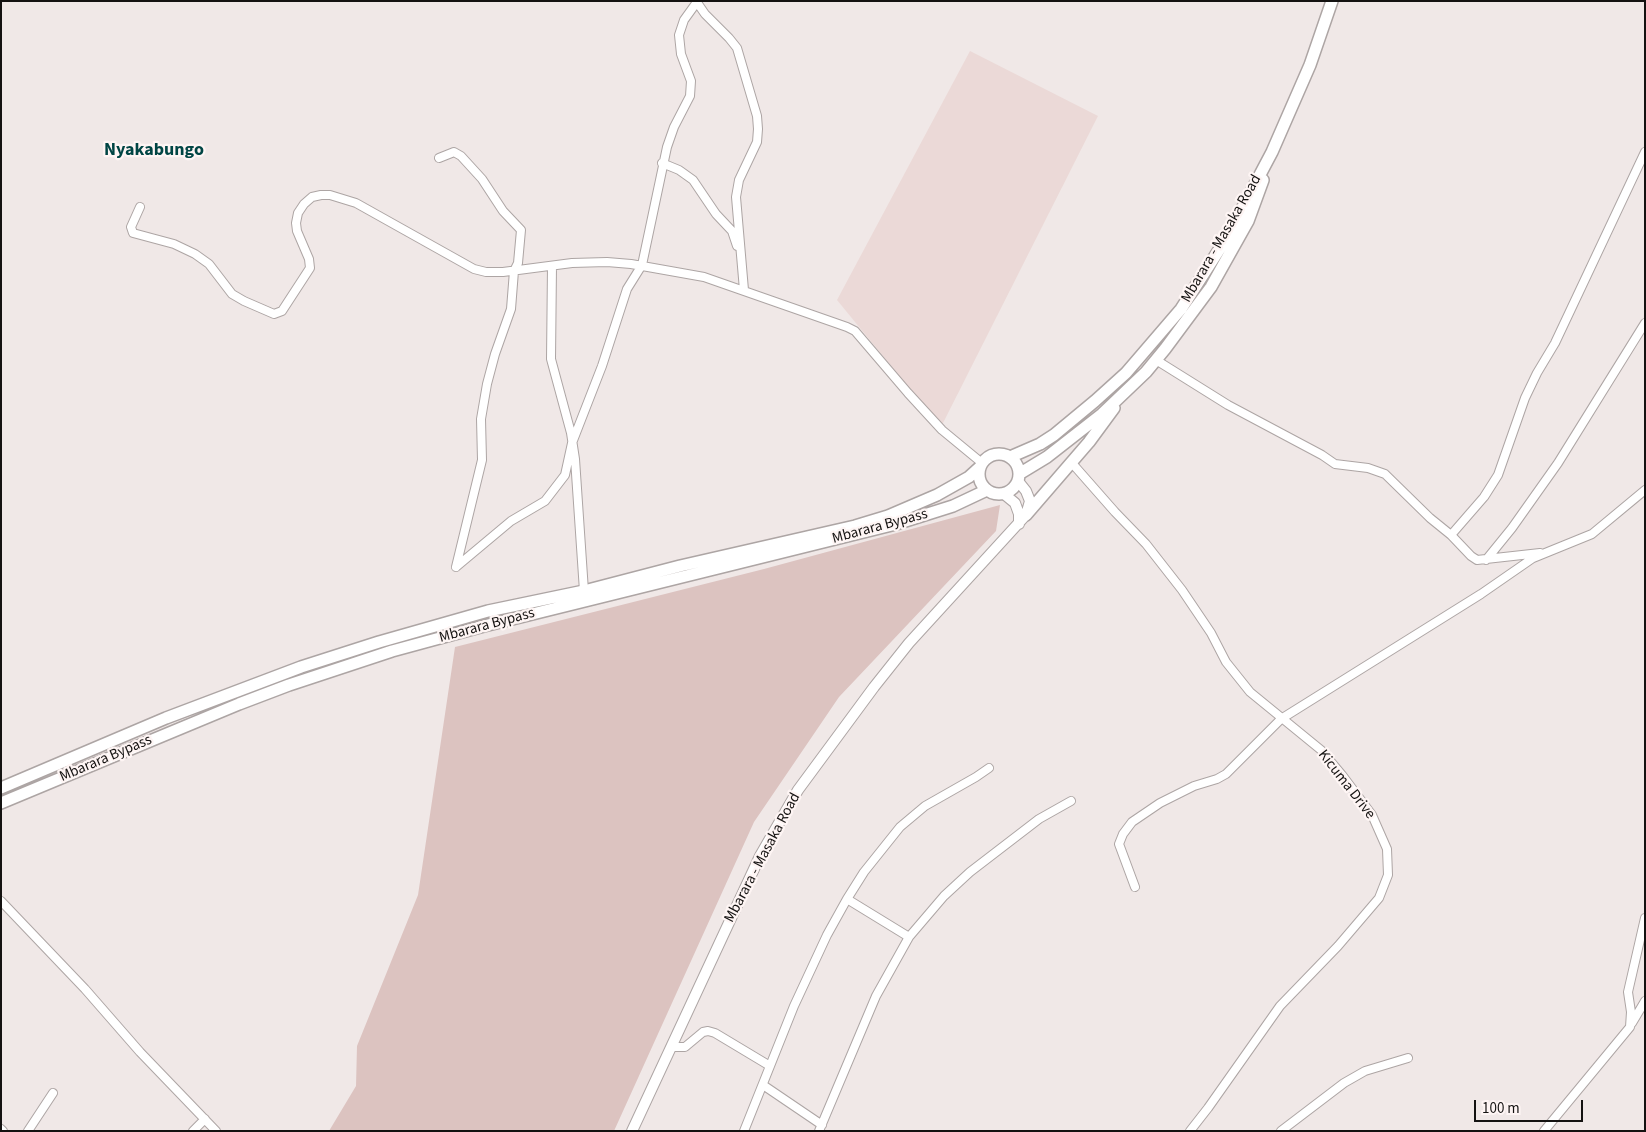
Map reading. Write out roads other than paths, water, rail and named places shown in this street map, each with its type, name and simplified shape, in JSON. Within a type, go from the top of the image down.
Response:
[{"type":"highway","name":"Mbarara - Masaka Road","points":[[1010,457],[1040,444],[1074,418],[1126,373],[1181,309],[1226,239],[1272,152],[1310,65],[1332,1]]},
{"type":"highway","name":"Mbarara - Masaka Road","points":[[1019,478],[1080,432],[1123,394],[1156,360],[1211,287],[1231,254],[1248,221],[1272,152]]},
{"type":"highway","points":[[1022,520],[1089,442],[1123,394]]},
{"type":"highway","points":[[1080,432],[1084,432],[1089,442]]},
{"type":"highway","points":[[996,454],[1010,457],[1017,464],[1019,478],[1012,489],[1004,494],[994,493],[987,490],[980,480],[981,465],[989,456],[996,454]]},
{"type":"highway","name":"Mbarara Bypass","points":[[1,788],[166,718],[301,667],[379,642],[488,611],[584,591],[888,516],[937,495],[969,477],[981,465]]},
{"type":"highway","name":"Mbarara Bypass","points":[[1,804],[240,704],[289,685],[392,652],[484,626],[896,524],[953,506],[987,490]]},
{"type":"main road","points":[[1019,478],[1030,501],[1022,520]]},
{"type":"main road","points":[[1004,494],[1015,503],[1022,520]]},
{"type":"main road","name":"Mbarara - Masaka Road","points":[[632,1131],[760,856],[798,790],[909,643],[1022,520]]},
{"type":"street","points":[[439,158],[454,152],[461,156],[482,179],[503,211],[521,230],[518,263],[514,271],[511,309],[489,377],[481,419],[482,460],[456,567],[510,521],[545,501],[564,475],[572,443],[602,366],[627,289],[642,266],[662,163],[674,127],[692,89],[689,74],[681,54],[679,35],[684,20],[697,2],[705,14],[737,48],[756,116],[757,142],[739,180],[736,197],[744,290]]},
{"type":"street","points":[[1452,535],[1484,497],[1498,476],[1525,398],[1555,343],[1642,164],[1645,152]]},
{"type":"street","points":[[662,163],[679,170],[693,180],[716,214],[732,231],[741,256]]},
{"type":"street","points":[[140,207],[131,227],[133,233],[174,244],[195,254],[210,264],[232,294],[274,314],[282,311],[310,268],[309,259],[297,231],[296,223],[298,213],[304,204],[312,197],[320,195],[330,195],[356,203],[474,269],[486,272],[514,271],[572,263],[607,262],[704,277],[855,331],[908,393],[981,465]]},
{"type":"street","points":[[552,266],[551,359],[575,459],[584,591]]},
{"type":"street","points":[[1486,560],[1512,528],[1558,463],[1645,323]]},
{"type":"street","points":[[1156,360],[1228,405],[1322,455],[1335,464],[1343,467],[1368,468],[1385,474],[1477,560],[1544,552]]},
{"type":"street","name":"Kicuma Drive","points":[[1071,462],[1146,544],[1182,590],[1211,633],[1226,662],[1250,692],[1320,750],[1342,775],[1372,816],[1387,848],[1388,875],[1379,898],[1338,946],[1280,1006],[1190,1131]]},
{"type":"street","points":[[1134,887],[1119,844],[1123,834],[1132,822],[1168,799],[1194,786],[1217,779],[1226,774],[1281,719],[1481,594],[1533,558],[1592,534],[1645,490]]},
{"type":"street","points":[[744,1131],[794,1006],[847,899],[864,872],[900,827],[925,806],[976,777],[988,768]]},
{"type":"street","points":[[763,1084],[820,1128],[876,996],[909,937],[944,896],[970,872],[1040,819],[1071,801]]},
{"type":"street","points":[[847,899],[909,937]]},
{"type":"street","points":[[1,901],[85,988],[140,1052],[216,1131]]},
{"type":"street","points":[[1630,1027],[1631,1012],[1628,992],[1645,918]]},
{"type":"street","points":[[1544,1131],[1630,1027],[1645,1001]]},
{"type":"street","points":[[671,1047],[685,1047],[703,1032],[708,1031],[715,1033],[770,1066]]},
{"type":"street","points":[[1281,1131],[1344,1083],[1365,1071],[1408,1058]]},
{"type":"street","points":[[28,1131],[53,1093]]},
{"type":"street","points":[[193,1131],[205,1119]]},
{"type":"district","name":"Nyakabungo","points":[[154,151]]}]
